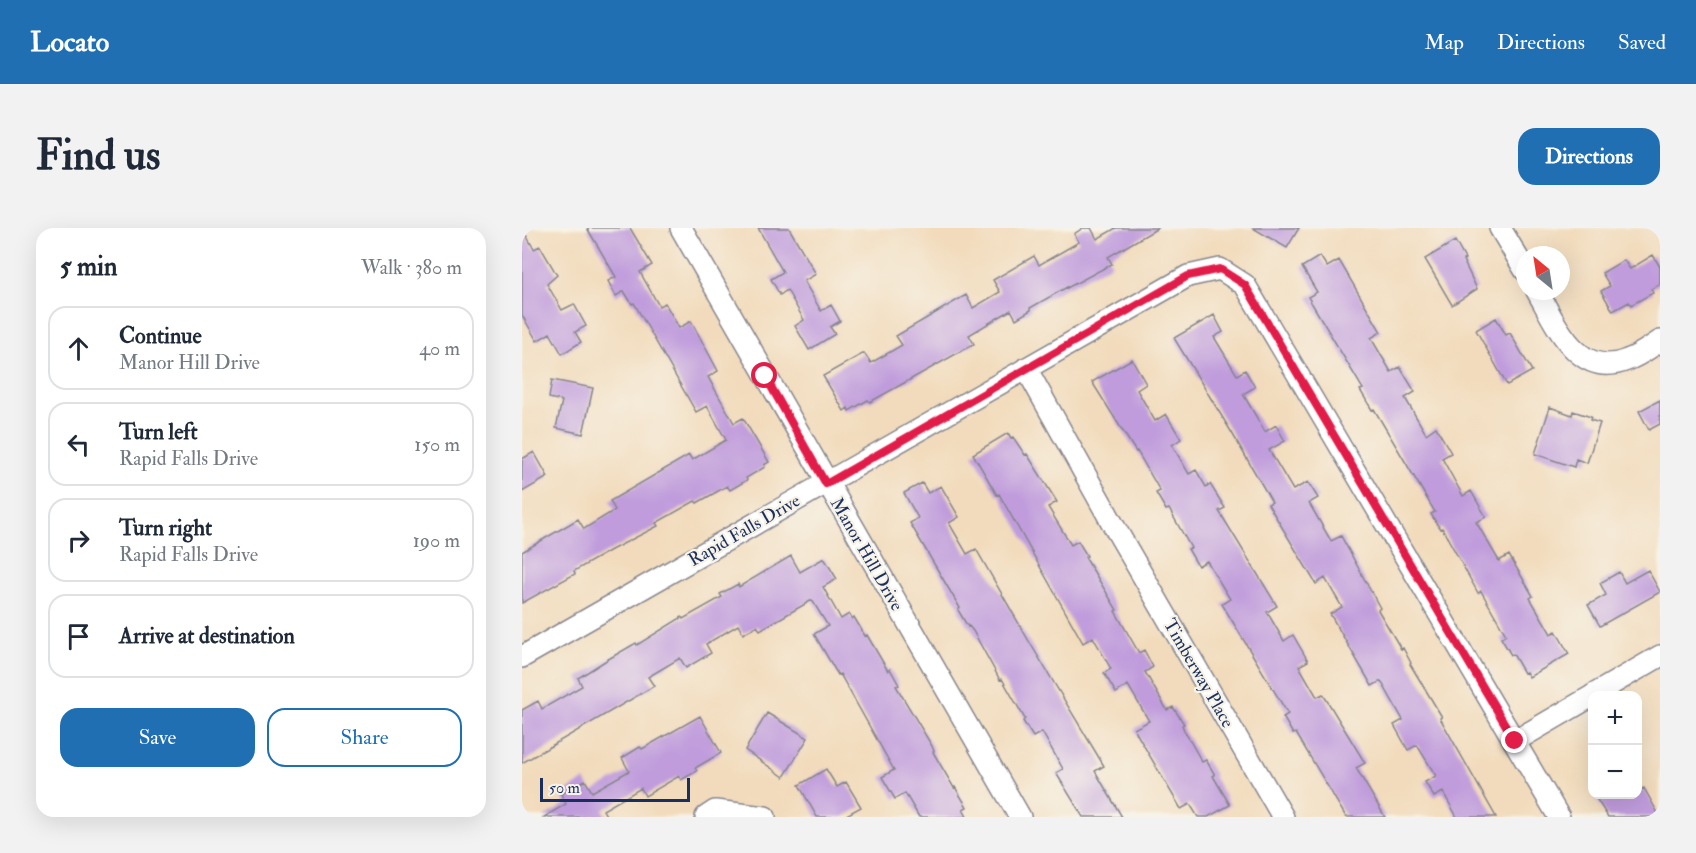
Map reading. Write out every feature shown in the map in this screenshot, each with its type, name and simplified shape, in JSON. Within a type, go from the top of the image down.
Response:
[{"type":"street","name":"Manor Hill Drive","points":[[681,228],[826,484],[1020,817]]},
{"type":"street","points":[[1500,228],[1516,255]]},
{"type":"street","name":"Rapid Falls Drive","points":[[522,657],[1188,276],[1220,269],[1245,285],[1559,817]]},
{"type":"street","points":[[1542,300],[1565,338],[1576,352],[1585,358],[1603,364],[1614,364],[1627,360],[1660,342]]},
{"type":"street","name":"Timberway Place","points":[[1026,368],[1115,528],[1283,817]]},
{"type":"street","points":[[1601,691],[1660,656]]},
{"type":"street","points":[[1515,741],[1588,699]]},
{"type":"street","points":[[706,817],[716,811],[765,817]]},
{"type":"building","points":[[522,228],[534,249],[540,246],[557,275],[547,284],[562,310],[574,304],[586,326],[575,332],[581,342],[562,354],[550,333],[537,341],[522,315]]},
{"type":"building","points":[[587,228],[630,228],[652,265],[640,272],[659,306],[665,303],[679,328],[691,321],[718,371],[708,377],[734,423],[743,418],[769,462],[730,490],[727,486],[697,503],[695,501],[656,523],[658,526],[574,571],[575,574],[522,603],[522,552],[578,519],[584,529],[615,510],[610,501],[689,455],[692,460],[726,440],[707,406],[696,412],[634,303],[632,304],[624,291],[616,296],[608,281],[616,277]]},
{"type":"building","points":[[758,228],[789,228],[816,274],[804,281],[821,311],[831,305],[840,321],[830,327],[835,334],[809,350],[795,326],[804,320],[787,290],[780,295],[771,279],[783,272]]},
{"type":"building","points":[[1083,228],[1091,228],[1097,239],[1116,228],[1158,228],[1108,257],[1112,264],[1030,308],[1031,310],[1016,319],[1011,310],[969,335],[974,344],[870,402],[868,400],[849,411],[848,408],[844,411],[823,376],[864,353],[871,363],[902,345],[896,336],[966,295],[973,308],[1000,292],[993,280],[1034,256],[1039,265],[1079,242],[1074,234]]},
{"type":"building","points":[[1253,228],[1299,228],[1287,248]]},
{"type":"building","points":[[1455,241],[1477,289],[1452,305],[1425,259]]},
{"type":"building","points":[[1653,255],[1660,267],[1660,284],[1651,289],[1653,293],[1631,305],[1629,302],[1613,311],[1601,291],[1610,286],[1602,273],[1624,260],[1630,269]]},
{"type":"building","points":[[1320,256],[1327,267],[1339,260],[1381,332],[1371,338],[1391,372],[1400,367],[1415,392],[1405,398],[1426,434],[1436,427],[1451,453],[1442,458],[1463,496],[1471,491],[1486,517],[1476,522],[1499,561],[1509,555],[1533,596],[1530,598],[1551,634],[1556,631],[1569,654],[1529,677],[1501,638],[1506,635],[1481,591],[1478,593],[1442,528],[1440,529],[1431,514],[1435,512],[1374,409],[1372,410],[1360,390],[1363,389],[1308,297],[1317,292],[1302,267]]},
{"type":"building","points":[[1214,315],[1223,332],[1214,337],[1237,375],[1245,370],[1255,387],[1243,394],[1265,432],[1276,425],[1285,441],[1269,450],[1293,490],[1308,482],[1318,498],[1309,503],[1331,541],[1341,536],[1380,608],[1378,610],[1401,649],[1403,648],[1496,817],[1457,817],[1443,792],[1434,797],[1425,782],[1436,776],[1417,745],[1408,750],[1394,725],[1403,720],[1381,681],[1372,686],[1330,614],[1342,607],[1325,578],[1316,584],[1268,504],[1272,502],[1174,338]]},
{"type":"building","points":[[1496,318],[1506,335],[1510,333],[1532,371],[1507,385],[1476,330]]},
{"type":"building","points":[[1132,359],[1146,384],[1137,390],[1155,421],[1166,414],[1181,439],[1172,445],[1189,474],[1196,470],[1206,487],[1210,484],[1225,508],[1219,511],[1277,606],[1267,612],[1284,641],[1293,635],[1308,661],[1299,666],[1317,697],[1323,694],[1365,763],[1356,768],[1385,817],[1346,817],[1296,733],[1293,734],[1283,717],[1288,714],[1222,604],[1230,599],[1207,561],[1198,566],[1188,549],[1191,548],[1169,509],[1166,510],[1156,493],[1160,491],[1137,451],[1092,382]]},
{"type":"building","points":[[552,380],[593,388],[583,434],[556,428],[562,401],[549,398]]},
{"type":"building","points":[[1660,400],[1660,424],[1649,430],[1639,411]]},
{"type":"building","points":[[1550,407],[1572,415],[1573,411],[1591,417],[1590,420],[1600,423],[1587,463],[1576,459],[1574,467],[1535,454]]},
{"type":"building","points":[[1008,433],[1025,455],[1027,454],[1057,502],[1048,507],[1071,545],[1078,541],[1139,653],[1144,650],[1153,667],[1145,672],[1167,710],[1173,707],[1184,724],[1182,725],[1184,730],[1202,762],[1206,760],[1230,805],[1208,817],[1198,817],[1190,804],[1181,809],[1134,729],[1149,721],[1128,685],[1116,693],[1104,673],[1111,669],[1093,637],[1083,643],[999,494],[997,495],[973,454]]},
{"type":"building","points":[[534,452],[548,477],[522,492],[522,459]]},
{"type":"building","points":[[922,483],[928,493],[941,486],[959,517],[949,523],[967,554],[976,549],[1104,766],[1095,771],[1122,817],[1083,817],[1056,773],[1063,769],[1042,732],[1033,737],[1023,721],[1025,719],[958,610],[960,608],[910,523],[918,518],[904,493]]},
{"type":"building","points":[[791,556],[800,572],[824,558],[837,579],[823,587],[841,619],[849,614],[852,619],[854,617],[888,671],[890,669],[899,685],[896,686],[967,807],[963,809],[967,817],[919,817],[905,793],[895,799],[882,777],[894,770],[840,674],[838,675],[814,634],[828,626],[812,600],[760,630],[757,626],[743,634],[738,625],[706,644],[711,653],[686,668],[680,658],[648,677],[654,686],[522,763],[522,710],[538,701],[542,709],[582,686],[578,678],[605,661],[722,597],[720,594],[738,584],[739,587]]},
{"type":"building","points":[[1648,570],[1660,592],[1600,626],[1588,605],[1606,595],[1600,583],[1619,572],[1625,583]]},
{"type":"building","points":[[767,713],[808,738],[784,777],[745,750]]},
{"type":"building","points":[[700,716],[721,753],[695,768],[697,771],[681,780],[679,776],[645,796],[641,788],[603,810],[607,817],[544,817],[566,804],[561,794],[585,780],[592,792],[629,771],[622,758]]},
{"type":"building","points":[[826,769],[837,787],[846,782],[861,807],[843,817],[817,817],[799,785]]},
{"type":"building","points":[[1644,788],[1660,817],[1608,817],[1597,799],[1642,799]]},
{"type":"route","points":[[765,376],[826,484],[1188,276],[1220,269],[1245,285],[1515,741]]}]
